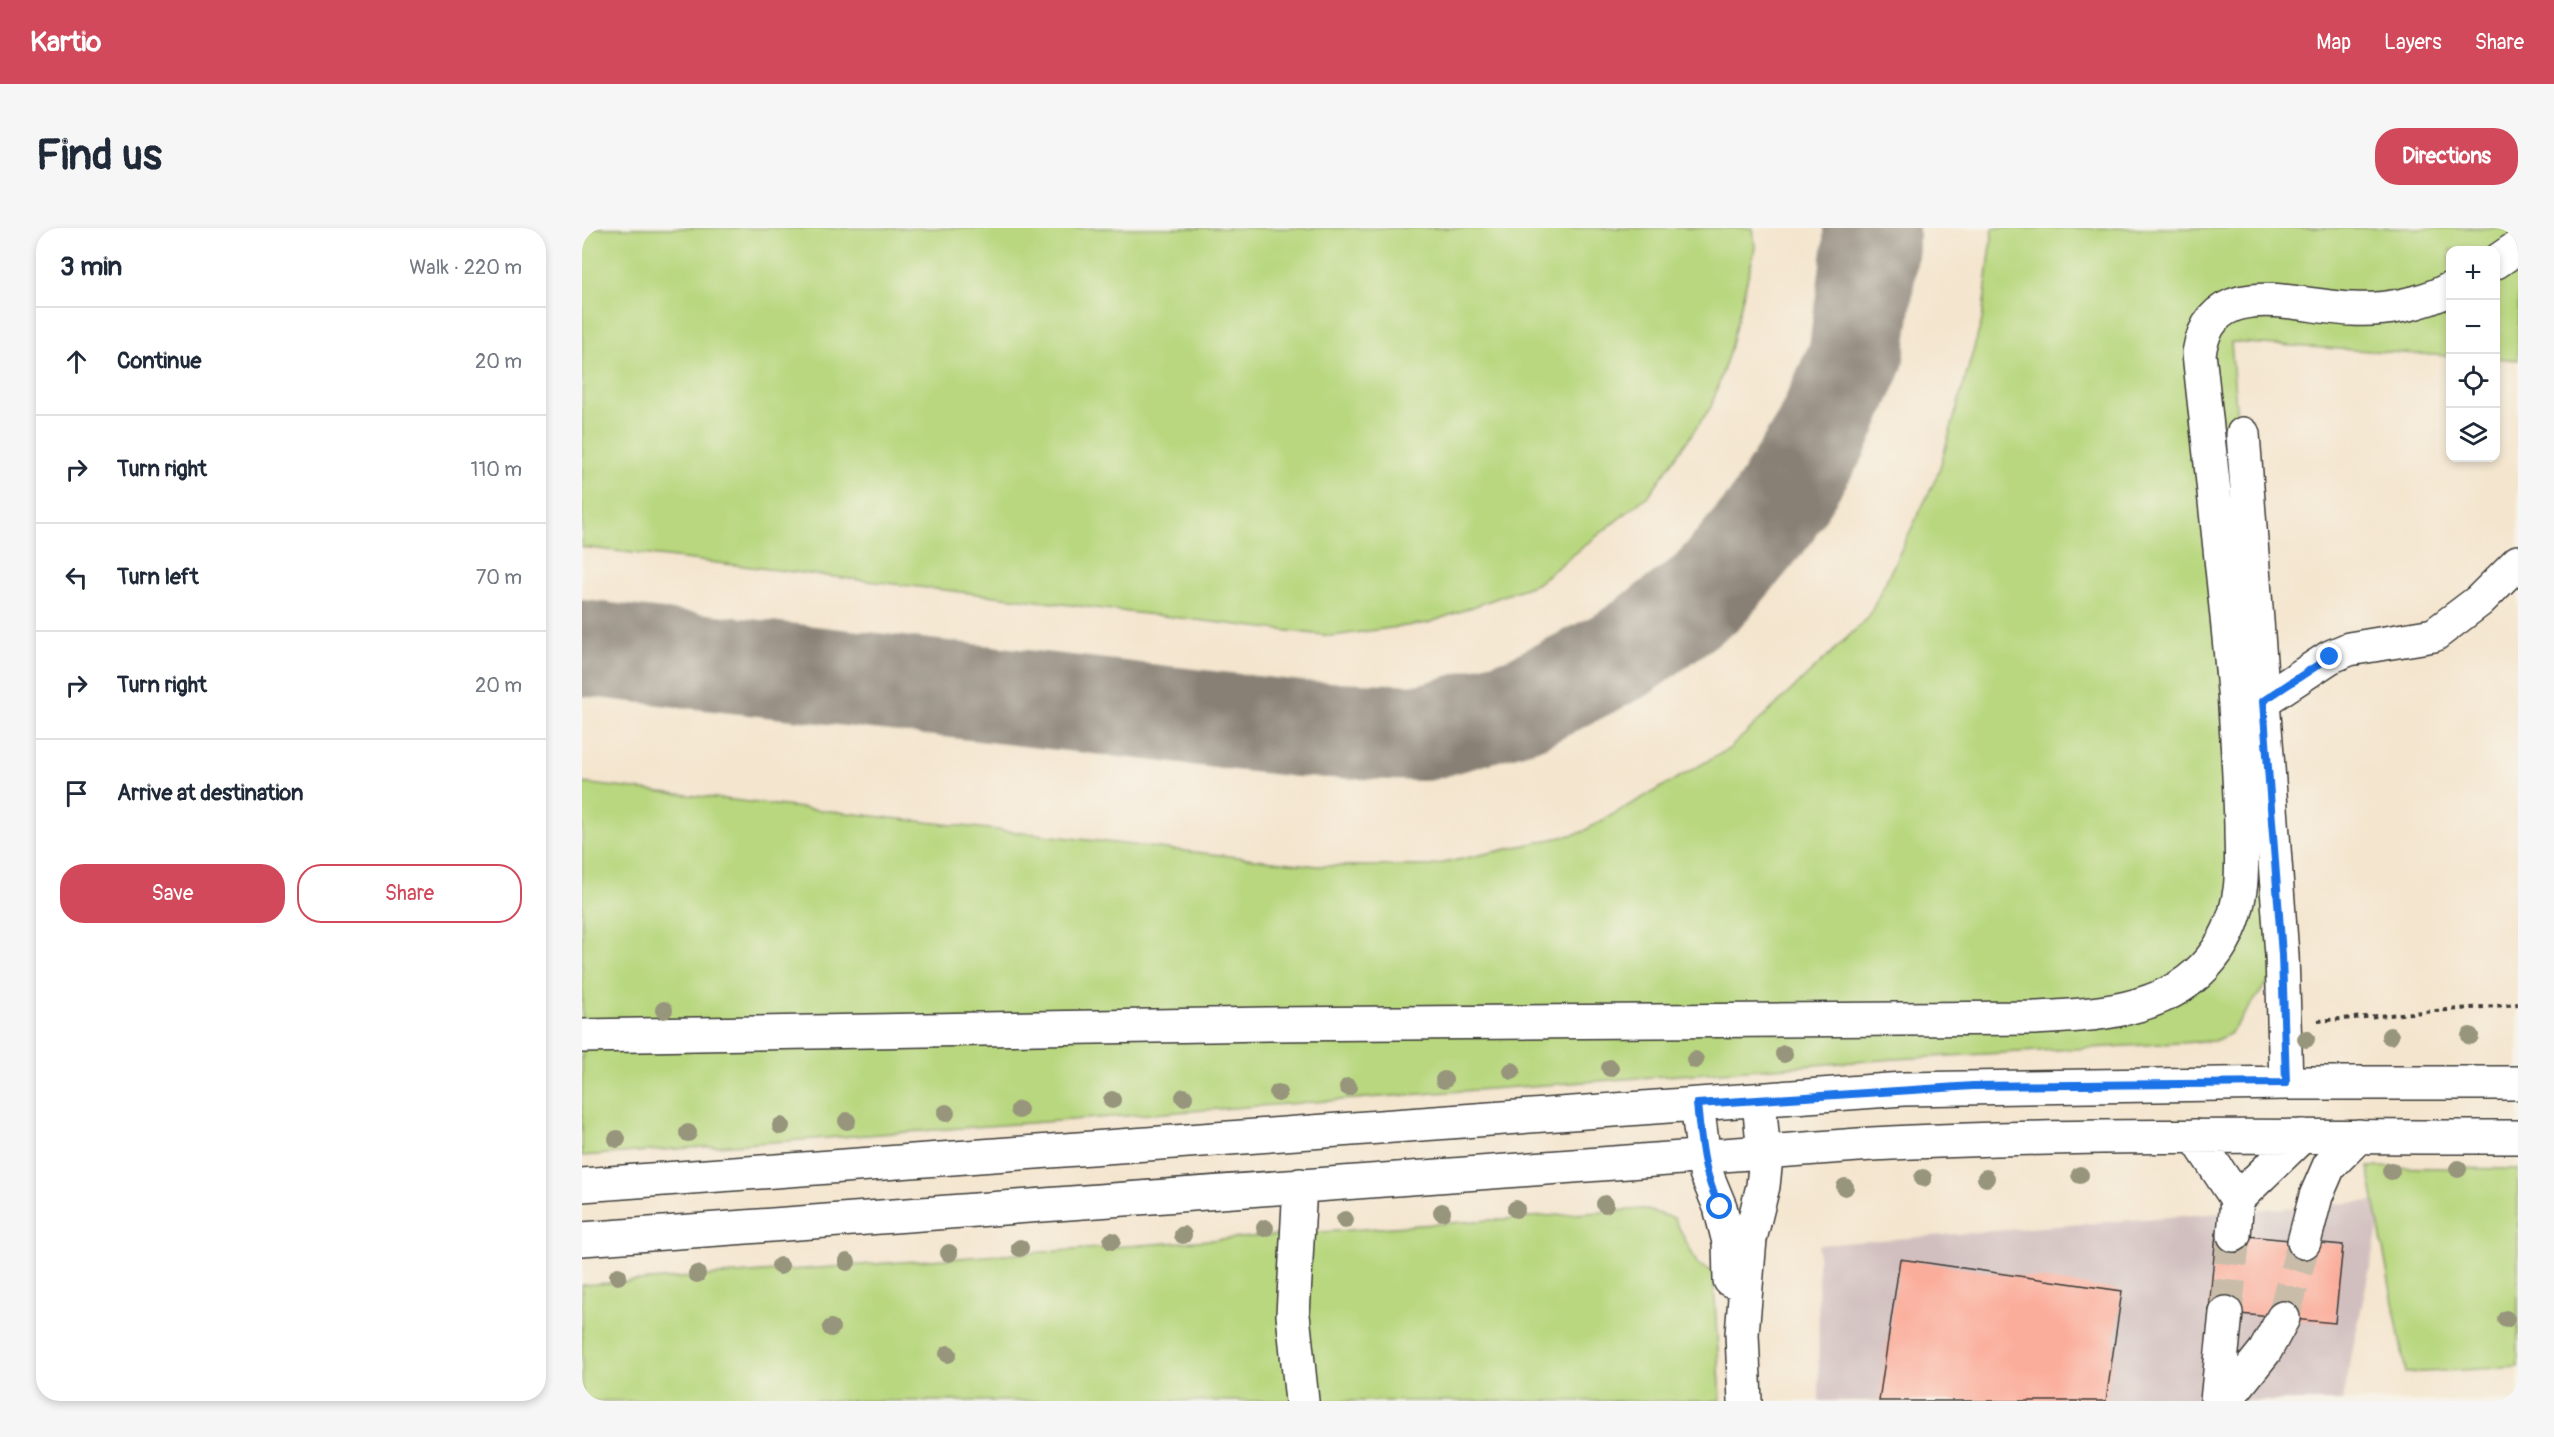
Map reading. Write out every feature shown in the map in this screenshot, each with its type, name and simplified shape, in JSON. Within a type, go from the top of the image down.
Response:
[{"type":"street","points":[[2500,259],[2518,247]]},
{"type":"street","points":[[582,1036],[1316,1023],[2035,1018],[2096,1013],[2148,1003],[2187,982],[2211,959],[2229,931],[2240,889],[2239,753],[2225,592],[2199,353],[2207,326],[2216,314],[2242,301],[2354,310],[2386,308],[2417,301],[2446,291]]},
{"type":"street","points":[[2243,434],[2282,955],[2286,1083]]},
{"type":"street","points":[[2263,701],[2330,657],[2349,649],[2434,635],[2479,601],[2518,562]]},
{"type":"street","points":[[582,1185],[1973,1086],[2518,1083]]},
{"type":"street","points":[[1745,1401],[1742,1334],[1750,1239],[1763,1186],[1765,1152],[1759,1100]]},
{"type":"street","points":[[1697,1104],[1702,1156],[1712,1192],[1725,1223],[1729,1242],[1730,1282],[1742,1334]]},
{"type":"street","points":[[2195,1136],[2237,1199],[2234,1235]]},
{"type":"street","points":[[582,1239],[1300,1185],[1968,1139],[2195,1136],[2518,1137]]},
{"type":"street","points":[[2237,1199],[2302,1136]]},
{"type":"street","points":[[2304,1242],[2316,1196],[2329,1166],[2359,1136]]},
{"type":"street","points":[[1300,1185],[1293,1315],[1302,1401]]},
{"type":"street","points":[[2217,1401],[2226,1313]]},
{"type":"street","points":[[2226,1401],[2265,1351],[2283,1318]]},
{"type":"path","points":[[2284,1024],[2518,1004]]},
{"type":"shaded area","points":[[2384,1200],[2342,1401],[1819,1401],[1818,1245]]},
{"type":"green space","points":[[582,228],[1753,228],[1755,248],[1729,353],[1711,407],[1649,495],[1536,584],[1428,623],[1332,636],[582,547]]},
{"type":"green space","points":[[1993,228],[2518,228],[2518,360],[2500,358],[2500,246],[2446,246],[2446,356],[2231,342],[2278,968],[2230,1034],[2214,1041],[1895,1059],[582,1156],[582,783],[1317,866],[1430,866],[1580,833],[1729,749],[1868,618],[1938,474],[1982,320]]},
{"type":"green space","points":[[2368,1167],[2518,1169],[2518,1367],[2406,1373]]},
{"type":"green space","points":[[1643,1209],[1674,1218],[1698,1265],[1713,1271],[1721,1401],[582,1401],[582,1285]]},
{"type":"building","points":[[2216,1233],[2343,1245],[2335,1323],[2209,1311]]},
{"type":"building","points":[[1900,1259],[2122,1291],[2106,1401],[1879,1401]]},
{"type":"taxiway","points":[[582,648],[1299,729],[1423,733],[1524,704],[1623,654],[1708,592],[1770,518],[1821,435],[1856,356],[1871,246],[1871,228]]},
{"type":"tunnel","points":[[2226,1313],[2234,1235]]},
{"type":"tunnel","points":[[2283,1318],[2304,1242]]},
{"type":"route","points":[[1720,1207],[1712,1192],[1702,1156],[1697,1104],[1973,1086],[2286,1083],[2282,955],[2263,701],[2330,657]]}]
